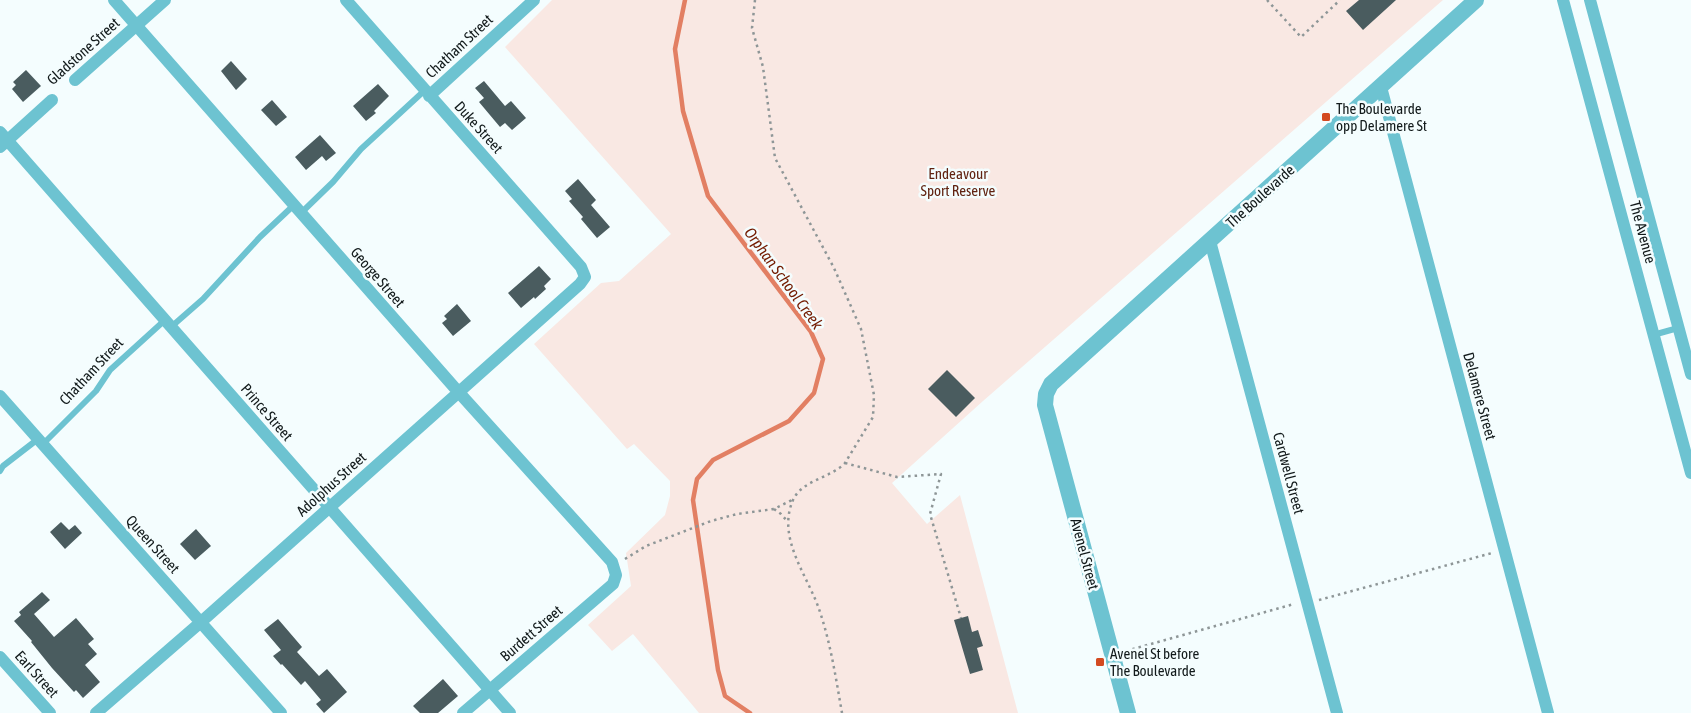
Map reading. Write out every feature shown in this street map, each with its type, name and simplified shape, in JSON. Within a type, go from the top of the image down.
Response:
[{"type":"street","name":"George Street","points":[[114,0],[458,392],[612,562],[615,570]]},
{"type":"street","name":"Gladstone Street","points":[[75,80],[165,0]]},
{"type":"street","name":"Duke Street","points":[[346,0],[581,267],[585,277]]},
{"type":"street","name":"Chatham Street","points":[[427,93],[534,0]]},
{"type":"street","name":"The Boulevarde","points":[[1046,394],[1051,384],[1476,0]]},
{"type":"street","name":"The Avenue","points":[[1563,0],[1691,473]]},
{"type":"street","name":"The Avenue","points":[[1590,0],[1691,374]]},
{"type":"street","name":"Delamere Street","points":[[1381,87],[1548,713]]},
{"type":"street","name":"Gladstone Street","points":[[2,139],[52,100]]},
{"type":"street","name":"Prince Street","points":[[2,139],[168,324],[510,713]]},
{"type":"street","name":"Cardwell Street","points":[[1210,241],[1337,713]]},
{"type":"street","name":"Adolphus Street","points":[[96,713],[201,622],[580,284],[585,277]]},
{"type":"street","name":"Avenel Street","points":[[1046,394],[1046,408],[1128,713]]},
{"type":"street","name":"Queen Street","points":[[0,396],[281,713]]},
{"type":"street","name":"Burdett Street","points":[[463,713],[613,584],[615,570]]},
{"type":"street","name":"Earl Street","points":[[0,656],[50,713]]},
{"type":"lane","name":"Chatham Street","points":[[0,471],[3,466],[40,442],[96,391],[110,370],[203,299],[260,237],[333,182],[361,149],[427,93]]},
{"type":"lane","points":[[1654,335],[1678,328]]},
{"type":"path","points":[[755,0],[752,28],[763,67],[775,158],[834,268],[862,329],[874,394],[873,416],[846,463],[841,468],[822,476],[800,491],[794,499],[788,516],[789,534],[796,557],[820,611],[842,713]]},
{"type":"path","points":[[1267,0],[1301,37],[1340,0]]},
{"type":"path","points":[[846,463],[897,477],[942,474],[930,514],[961,618]]},
{"type":"path","points":[[615,570],[646,546],[665,538],[711,521],[758,510],[774,509],[794,499]]},
{"type":"path","points":[[774,509],[789,523]]},
{"type":"path","points":[[1113,655],[1307,601],[1322,600],[1504,550]]},
{"type":"green space","name":"Endeavour Sport Reserve","points":[[552,0],[1443,0],[983,401],[892,483],[927,524],[960,495],[1018,713],[699,713],[633,634],[612,651],[588,625],[631,586],[626,553],[665,515],[670,496],[670,481],[634,444],[627,449],[534,344],[601,283],[619,281],[671,234],[505,47]]},
{"type":"building","points":[[1359,0],[1396,0],[1363,30],[1346,11]]},
{"type":"building","points":[[231,61],[247,79],[236,90],[221,71]]},
{"type":"building","points":[[26,70],[41,86],[23,102],[12,89],[16,85],[13,82]]},
{"type":"building","points":[[484,81],[505,106],[511,101],[526,118],[512,130],[505,123],[500,127],[479,102],[484,98],[475,88]]},
{"type":"building","points":[[378,84],[389,96],[374,111],[376,113],[366,121],[353,106]]},
{"type":"building","points":[[272,100],[287,117],[276,126],[261,110]]},
{"type":"building","points":[[320,135],[336,153],[326,161],[322,156],[306,170],[295,157]]},
{"type":"building","points":[[578,179],[596,200],[591,205],[610,227],[597,238],[581,219],[583,217],[569,201],[572,199],[565,191]]},
{"type":"building","points":[[539,266],[551,279],[544,286],[546,289],[521,308],[508,293]]},
{"type":"building","points":[[457,304],[471,321],[453,336],[442,323],[447,319],[444,316]]},
{"type":"building","points":[[947,370],[975,398],[956,417],[928,389]]},
{"type":"building","points":[[61,522],[69,530],[75,525],[82,533],[65,549],[50,532]]},
{"type":"building","points":[[196,529],[211,546],[195,560],[180,544]]},
{"type":"building","points":[[42,592],[50,600],[34,614],[54,637],[76,618],[94,639],[88,644],[97,654],[85,665],[100,682],[83,698],[76,690],[74,692],[52,668],[14,621],[21,615],[19,612]]},
{"type":"building","points":[[968,616],[972,632],[978,630],[983,646],[977,648],[983,670],[970,674],[954,620]]},
{"type":"building","points":[[278,619],[302,647],[297,652],[319,676],[327,669],[347,692],[324,713],[316,704],[321,700],[305,681],[301,685],[273,656],[281,650],[264,630]]},
{"type":"building","points":[[443,679],[458,696],[438,713],[420,713],[413,706]]},
{"type":"waterway","name":"Orphan School Creek","points":[[685,0],[675,49],[683,111],[708,196],[811,332],[823,359],[814,393],[789,421],[713,460],[697,479],[693,500],[718,670],[725,696],[750,713]]},
{"type":"place","name":"The Boulevarde opp Delamere St","points":[[1326,117]]},
{"type":"place","name":"Avenel St before The Boulevarde","points":[[1100,662]]}]
